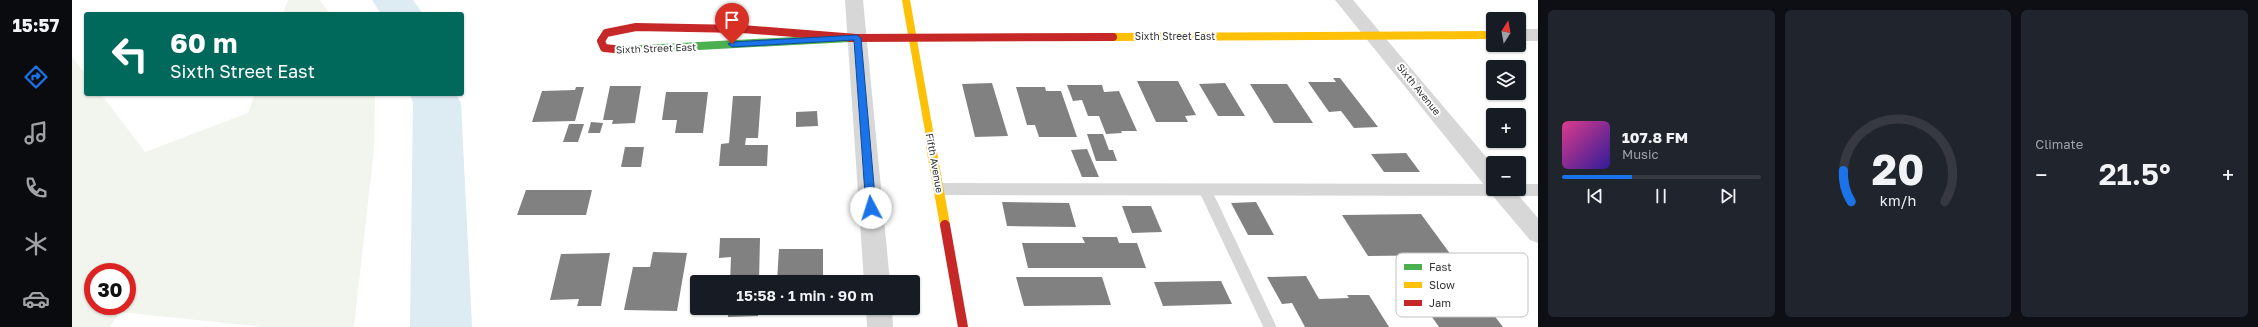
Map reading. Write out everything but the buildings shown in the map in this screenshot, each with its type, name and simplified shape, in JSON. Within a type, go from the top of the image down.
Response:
[{"type":"street","points":[[854,0],[876,275]]},
{"type":"street","name":"Fifth Avenue","points":[[906,0],[963,327]]},
{"type":"street","name":"Sixth Avenue","points":[[1344,0],[1486,171]]},
{"type":"street","name":"Sixth Street East","points":[[857,38],[742,29],[636,26],[613,30],[606,33],[601,41],[604,48],[623,50],[857,38],[912,37],[1486,35]]},
{"type":"street","points":[[1526,35],[1538,35]]},
{"type":"street","name":"Sixth Avenue","points":[[1506,196],[1538,234]]},
{"type":"street","points":[[879,315],[880,327]]},
{"type":"lane","points":[[939,189],[1204,190],[1486,186]]},
{"type":"lane","points":[[1526,189],[1538,190]]},
{"type":"lane","points":[[1204,190],[1270,327]]},
{"type":"shaded area","points":[[288,0],[320,0],[329,12],[284,12]]},
{"type":"shaded area","points":[[72,57],[84,72],[84,96],[103,96],[145,152],[248,113],[254,96],[375,96],[374,149],[354,327],[263,327],[136,314],[136,263],[84,263],[84,315],[118,315],[110,327],[72,327]]},
{"type":"waterway","points":[[392,0],[401,12]]},
{"type":"waterway","points":[[434,96],[437,103],[441,327]]},
{"type":"traffic: fast","points":[[624,50],[850,38]]},
{"type":"traffic: slow","points":[[906,0],[945,225]]},
{"type":"traffic: slow","points":[[1113,37],[1486,35]]},
{"type":"traffic: jam","points":[[624,50],[604,48],[601,41],[606,33],[613,30],[636,27],[742,29],[857,38]]},
{"type":"traffic: jam","points":[[850,38],[1113,37]]},
{"type":"traffic: jam","points":[[945,225],[963,327]]},
{"type":"route","points":[[732,44],[857,38],[871,208]]}]
